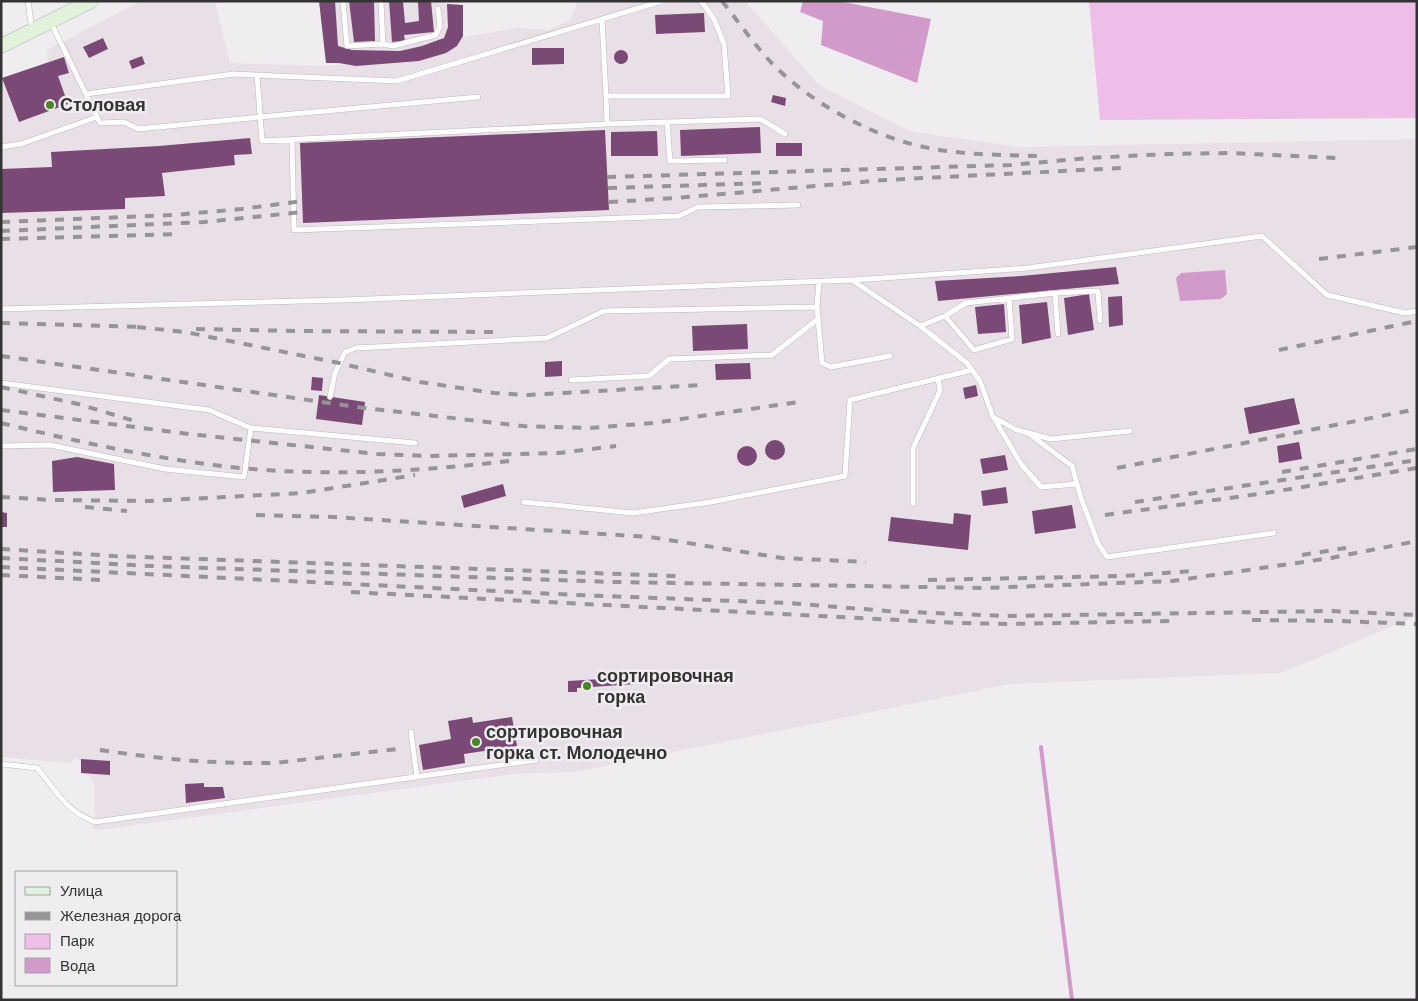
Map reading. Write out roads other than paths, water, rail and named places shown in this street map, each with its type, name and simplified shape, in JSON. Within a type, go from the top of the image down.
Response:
[{"type":"main road","points":[[1,46],[91,1]]},
{"type":"lane","points":[[28,1],[32,31]]},
{"type":"lane","points":[[343,1],[347,46],[384,44],[393,46],[436,35],[440,26],[438,9]]},
{"type":"lane","points":[[381,1],[384,44]]},
{"type":"lane","points":[[86,94],[233,74],[397,81],[662,1]]},
{"type":"lane","points":[[606,96],[728,96],[724,44],[714,20],[702,2],[699,1]]},
{"type":"lane","points":[[602,20],[607,124]]},
{"type":"lane","points":[[51,22],[100,123],[124,122],[138,130],[260,116],[478,97]]},
{"type":"lane","points":[[257,75],[262,141],[607,124],[760,119],[785,134]]},
{"type":"lane","points":[[1,147],[21,144],[97,117]]},
{"type":"lane","points":[[667,122],[670,161],[725,160]]},
{"type":"lane","points":[[292,139],[294,230],[679,216],[698,207],[798,205]]},
{"type":"lane","points":[[1,309],[343,300],[818,282],[1028,268],[1262,236],[1327,295],[1405,313],[1417,311]]},
{"type":"lane","points":[[852,280],[920,326],[967,364],[980,381],[993,417],[1021,464],[1041,487],[1077,484]]},
{"type":"lane","points":[[818,282],[817,307],[822,363],[831,367],[890,356]]},
{"type":"lane","points":[[920,326],[945,316],[966,303],[1055,293],[1098,291],[1100,320]]},
{"type":"lane","points":[[1055,293],[1058,334]]},
{"type":"lane","points":[[945,316],[974,350],[1012,339],[1009,298]]},
{"type":"lane","points":[[330,397],[335,373],[345,352],[356,348],[547,338],[604,311],[817,307]]},
{"type":"lane","points":[[571,380],[649,376],[669,359],[772,355],[818,319]]},
{"type":"lane","points":[[524,502],[633,513],[711,502],[845,476],[850,400],[972,370]]},
{"type":"lane","points":[[913,504],[913,448],[940,391],[938,378]]},
{"type":"lane","points":[[1,383],[209,410],[251,428],[415,443]]},
{"type":"lane","points":[[993,417],[1016,430],[1051,439],[1130,431]]},
{"type":"lane","points":[[1,446],[50,445],[165,469],[244,477],[251,428]]},
{"type":"lane","points":[[1028,433],[1072,466],[1098,543],[1107,557],[1274,533]]},
{"type":"lane","points":[[411,732],[417,778]]},
{"type":"lane","points":[[1,764],[37,768],[62,801],[79,815],[94,822],[536,760]]},
{"type":"water","points":[[803,1],[838,1],[931,19],[917,83],[821,45],[823,21],[800,12]]},
{"type":"water","points":[[1225,270],[1227,294],[1221,299],[1180,301],[1176,278],[1181,273]]},
{"type":"waterway","points":[[1041,747],[1072,1000]]},
{"type":"railway","points":[[722,1],[761,51],[783,74],[843,116],[889,137],[934,149],[974,154],[1040,156]]},
{"type":"railway","points":[[607,177],[1011,165],[1088,158],[1168,154],[1230,153],[1336,158]]},
{"type":"railway","points":[[609,202],[885,180],[1121,168]]},
{"type":"railway","points":[[608,188],[765,183]]},
{"type":"railway","points":[[1,222],[174,215],[303,201]]},
{"type":"railway","points":[[1,231],[204,222],[303,212]]},
{"type":"railway","points":[[1,239],[178,234]]},
{"type":"railway","points":[[1319,259],[1417,247]]},
{"type":"railway","points":[[1279,350],[1417,321]]},
{"type":"railway","points":[[1,323],[144,327]]},
{"type":"railway","points":[[137,327],[185,332],[339,363],[420,382],[494,393],[528,395],[701,385]]},
{"type":"railway","points":[[196,329],[500,332]]},
{"type":"railway","points":[[1,356],[364,408],[523,426],[589,428],[653,423],[799,402]]},
{"type":"railway","points":[[1,387],[78,404],[138,422]]},
{"type":"railway","points":[[1117,468],[1417,409]]},
{"type":"railway","points":[[1,410],[189,434],[377,454],[430,456],[559,453],[616,446]]},
{"type":"railway","points":[[1,423],[133,452],[252,469],[366,472],[442,468],[517,460]]},
{"type":"railway","points":[[1282,472],[1417,449]]},
{"type":"railway","points":[[1135,502],[1417,460]]},
{"type":"railway","points":[[1105,515],[1266,493],[1417,468]]},
{"type":"railway","points":[[1,497],[52,500],[149,501],[302,493],[415,475]]},
{"type":"railway","points":[[85,507],[127,511]]},
{"type":"railway","points":[[256,515],[333,517],[650,537],[782,558],[866,562]]},
{"type":"railway","points":[[1,558],[151,566],[614,582],[984,588],[1172,581],[1331,558],[1417,541]]},
{"type":"railway","points":[[1302,555],[1346,548]]},
{"type":"railway","points":[[1,549],[114,556],[676,576]]},
{"type":"railway","points":[[1,567],[577,595],[789,603],[887,611],[1006,616],[1329,611],[1417,615]]},
{"type":"railway","points":[[928,580],[1123,576],[1193,571]]},
{"type":"railway","points":[[1,575],[101,580]]},
{"type":"railway","points":[[351,592],[957,623],[1170,621]]},
{"type":"railway","points":[[1252,620],[1417,624]]},
{"type":"railway","points":[[100,750],[187,760],[230,763],[274,763],[398,749]]},
{"type":"place","name":"Столовая","points":[[50,105]]},
{"type":"place","name":"сортировочная горка","points":[[587,686]]},
{"type":"place","name":"сортировочная горка ст. Молодечно","points":[[476,742]]}]
